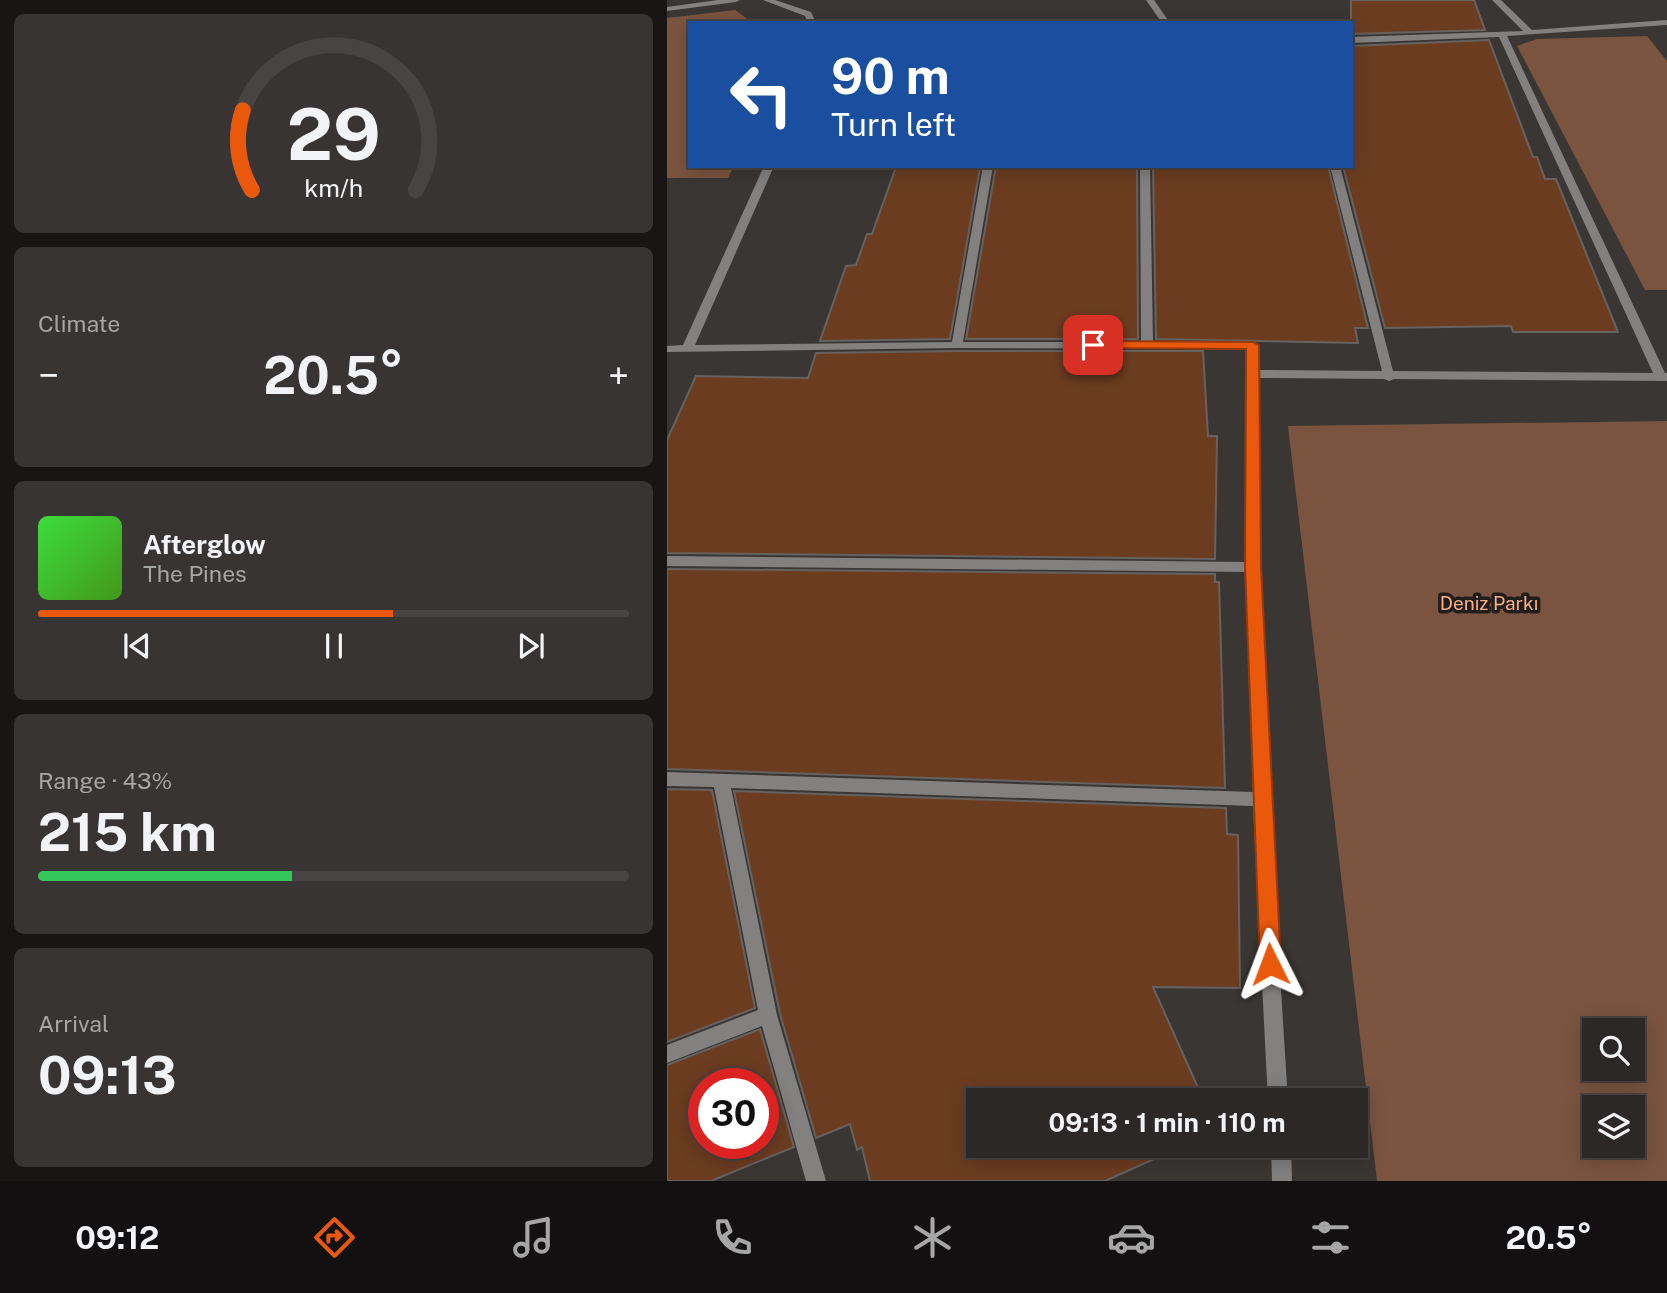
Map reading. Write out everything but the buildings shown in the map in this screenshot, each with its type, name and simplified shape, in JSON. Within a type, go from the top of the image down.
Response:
[{"type":"street","points":[[667,9],[736,0]]},
{"type":"street","points":[[767,0],[808,14],[811,21]]},
{"type":"street","points":[[1496,0],[1530,33]]},
{"type":"street","points":[[1154,1],[1165,21]]},
{"type":"street","points":[[1353,40],[1502,35],[1667,22]]},
{"type":"street","points":[[1254,374],[1664,377],[1502,35]]},
{"type":"street","points":[[688,348],[768,168]]},
{"type":"street","points":[[957,345],[988,168]]},
{"type":"street","points":[[1145,168],[1148,345]]},
{"type":"street","points":[[1336,168],[1389,376]]},
{"type":"street","points":[[667,349],[1253,345],[1253,567],[1261,799],[1277,1088]]},
{"type":"street","points":[[667,561],[1253,567]]},
{"type":"street","points":[[667,779],[1261,799]]},
{"type":"street","points":[[721,780],[768,1015],[816,1181]]},
{"type":"street","points":[[667,1054],[768,1015]]},
{"type":"street","points":[[1281,1158],[1282,1181]]},
{"type":"green space","points":[[735,10],[750,21],[688,21],[688,168],[733,168],[728,178],[667,178],[667,18]]},
{"type":"green space","points":[[1647,36],[1667,61],[1667,290],[1645,290],[1517,46],[1537,39]]},
{"type":"green space","name":"Deniz Parkı","points":[[1668,421],[1667,1181],[1377,1181],[1288,426]]},
{"type":"route","points":[[1093,345],[1253,345],[1253,567],[1270,964]]}]
